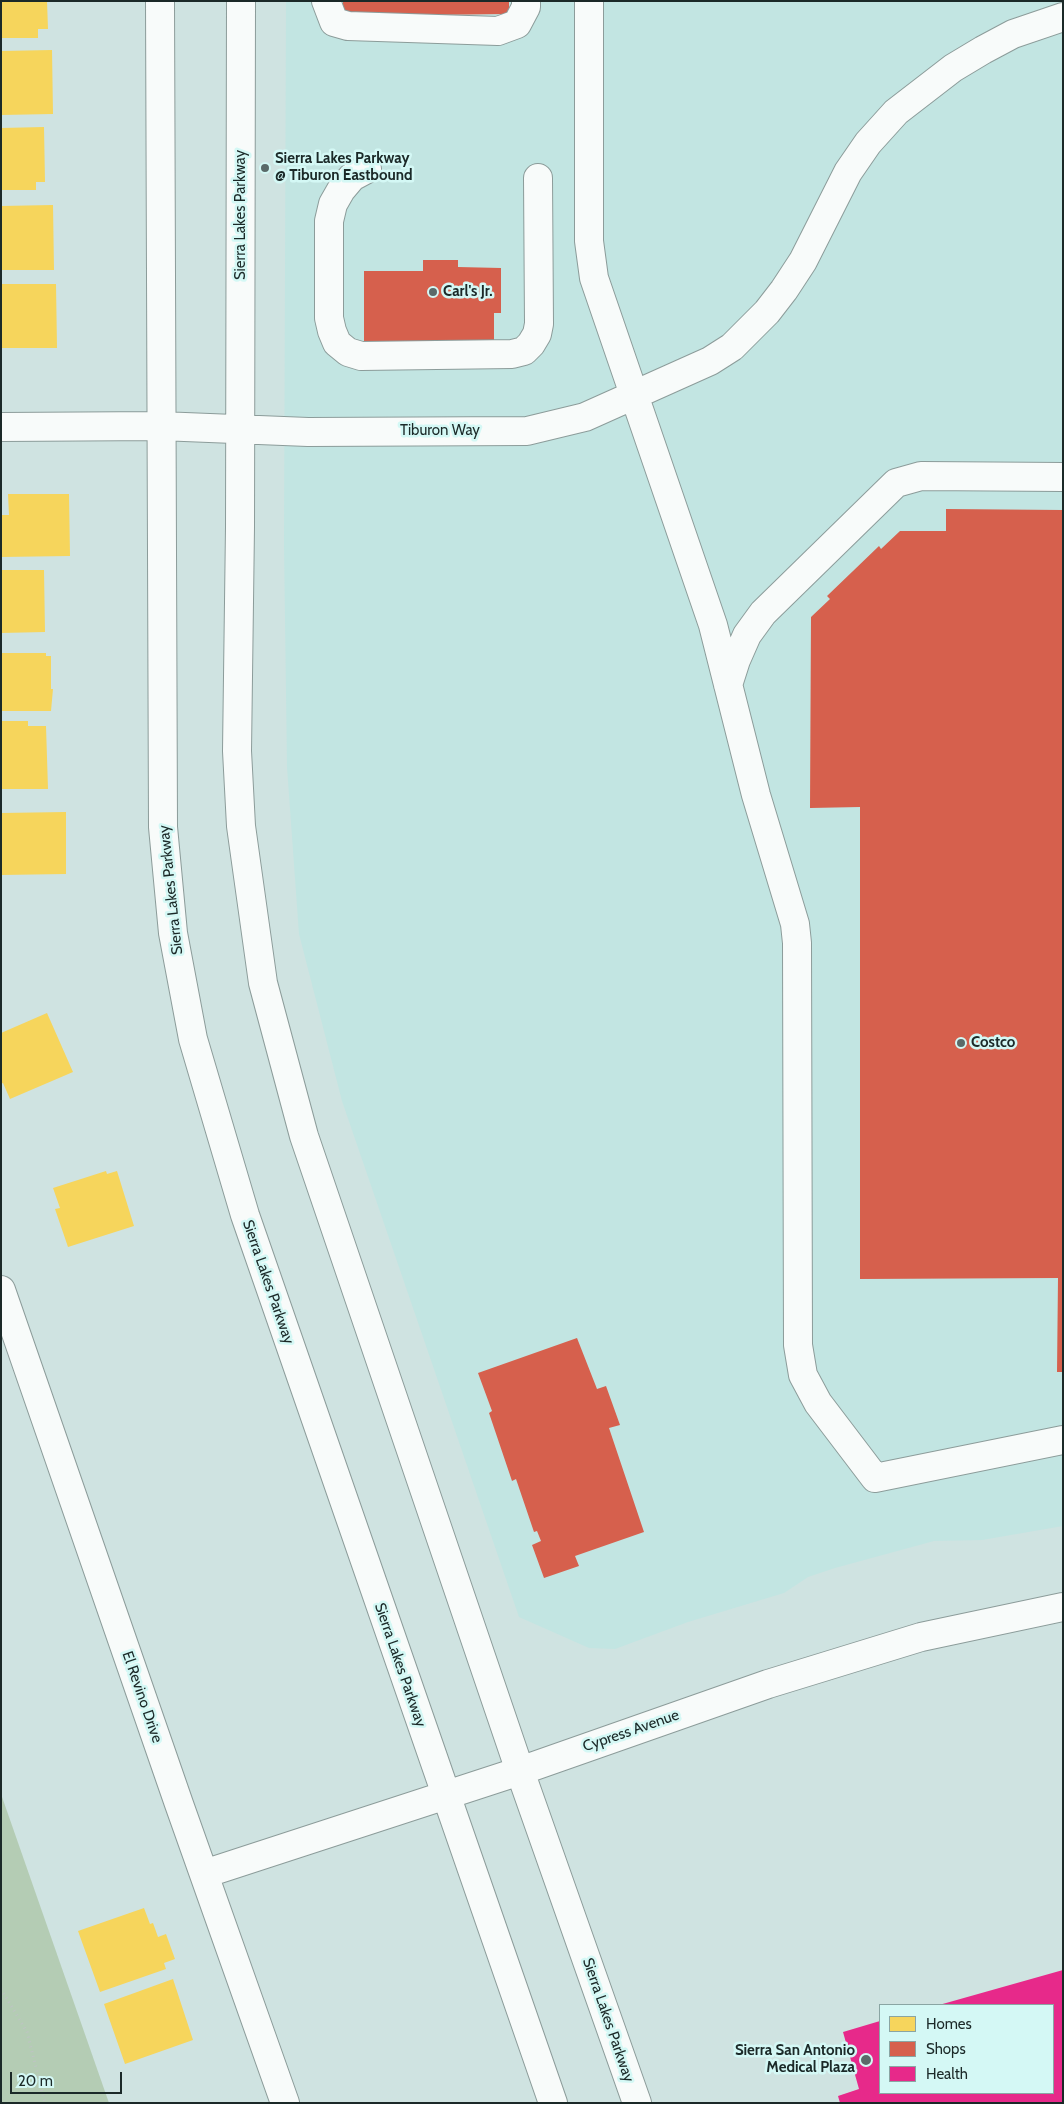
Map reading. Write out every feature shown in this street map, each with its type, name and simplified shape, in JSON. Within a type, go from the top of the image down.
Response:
[{"type":"street","name":"Sierra Lakes Parkway","points":[[160,1],[160,426],[163,827],[172,933],[193,1039],[245,1215],[552,2103]]},
{"type":"street","name":"Sierra Lakes Parkway","points":[[240,1],[240,429],[237,751],[242,826],[263,983],[304,1136],[520,1771],[637,2103]]},
{"type":"street","points":[[326,1],[334,22],[348,26],[498,31],[517,24],[526,7],[526,1]]},
{"type":"street","points":[[589,1],[590,260],[599,297],[676,512],[713,626],[756,795],[795,924],[797,944],[798,1346],[803,1375],[818,1403],[875,1478],[1063,1440]]},
{"type":"street","name":"Tiburon Way","points":[[240,429],[308,432],[527,431],[585,417],[634,397],[710,361],[732,346],[767,312],[803,261],[848,172],[868,143],[896,112],[946,73],[983,50],[1013,34],[1063,17]]},
{"type":"street","points":[[367,169],[352,177],[340,190],[333,204],[329,221],[329,318],[332,331],[337,343],[348,352],[361,356],[512,354],[524,351],[531,344],[537,334],[539,324],[538,178]]},
{"type":"street","points":[[1,427],[160,426],[240,429]]},
{"type":"street","points":[[728,685],[747,635],[762,614],[896,483],[921,476],[1063,477]]},
{"type":"street","name":"El Revino Drive","points":[[1,1290],[285,2103]]},
{"type":"street","name":"Cypress Avenue","points":[[204,1874],[520,1771],[768,1684],[841,1661],[921,1637],[1063,1607]]},
{"type":"path","points":[[1,1989],[27,2032],[45,2103]]},
{"type":"shaded area","points":[[286,1],[1063,1],[1063,1526],[982,1540],[934,1541],[835,1568],[808,1577],[784,1593],[688,1622],[615,1649],[589,1648],[519,1617],[342,1101],[299,934],[287,767],[284,544]]},
{"type":"green space","points":[[1,1794],[109,2103],[1,2103]]},
{"type":"building: Homes","points":[[1,1],[47,1],[48,29],[38,29],[38,38],[1,38]]},
{"type":"building: Homes","points":[[52,50],[53,114],[1,115],[1,51]]},
{"type":"building: Homes","points":[[44,127],[45,182],[36,182],[36,190],[1,190],[1,128]]},
{"type":"building: Homes","points":[[53,205],[54,270],[1,270],[1,206]]},
{"type":"building: Homes","points":[[1,284],[56,284],[57,348],[1,348]]},
{"type":"building: Homes","points":[[8,494],[69,494],[70,556],[1,557],[1,515],[9,515]]},
{"type":"building: Homes","points":[[1,570],[44,570],[45,632],[1,633]]},
{"type":"building: Homes","points":[[1,653],[46,653],[46,656],[51,656],[51,689],[53,689],[51,711],[1,711]]},
{"type":"building: Homes","points":[[1,721],[28,721],[28,726],[46,726],[48,789],[1,789]]},
{"type":"building: Homes","points":[[66,812],[66,874],[1,875],[1,813]]},
{"type":"building: Homes","points":[[47,1013],[73,1072],[10,1099],[3,1083],[1,1084],[1,1033]]},
{"type":"building: Homes","points":[[106,1171],[107,1174],[117,1171],[134,1226],[68,1247],[55,1209],[60,1208],[53,1188]]},
{"type":"building: Homes","points":[[144,1908],[150,1924],[153,1923],[158,1937],[166,1934],[175,1959],[164,1963],[166,1969],[100,1992],[78,1931]]},
{"type":"building: Homes","points":[[173,1979],[193,2040],[125,2064],[104,2004]]},
{"type":"building: Shops","points":[[343,1],[509,1],[509,14],[343,16]]},
{"type":"building: Shops","name":"Carl's Jr.","points":[[423,260],[458,260],[458,267],[501,268],[501,313],[494,313],[494,344],[364,343],[364,271],[423,271]]},
{"type":"building: Shops","name":"Costco","points":[[946,509],[1063,510],[1063,1372],[1057,1372],[1058,1278],[860,1279],[860,807],[810,808],[811,617],[830,599],[827,596],[879,546],[881,549],[900,531],[946,531]]},
{"type":"building: Shops","points":[[577,1338],[597,1389],[606,1386],[620,1425],[609,1428],[644,1532],[575,1556],[579,1566],[544,1578],[532,1545],[541,1541],[537,1531],[534,1532],[516,1479],[512,1481],[489,1413],[492,1411],[478,1373]]},
{"type":"building: Health","name":"Sierra San Antonio Medical Plaza","points":[[1063,1970],[1063,2103],[840,2103],[838,2096],[859,2089],[843,2032],[879,2021],[879,2094],[1054,2094],[1054,2004],[943,2004]]},
{"type":"place","name":"Sierra Lakes Parkway @ Tiburon Eastbound","points":[[265,168]]},
{"type":"place","name":"Carl's Jr.","points":[[433,292]]},
{"type":"place","name":"Costco","points":[[961,1043]]},
{"type":"place","name":"Sierra San Antonio Medical Plaza","points":[[866,2060]]}]
